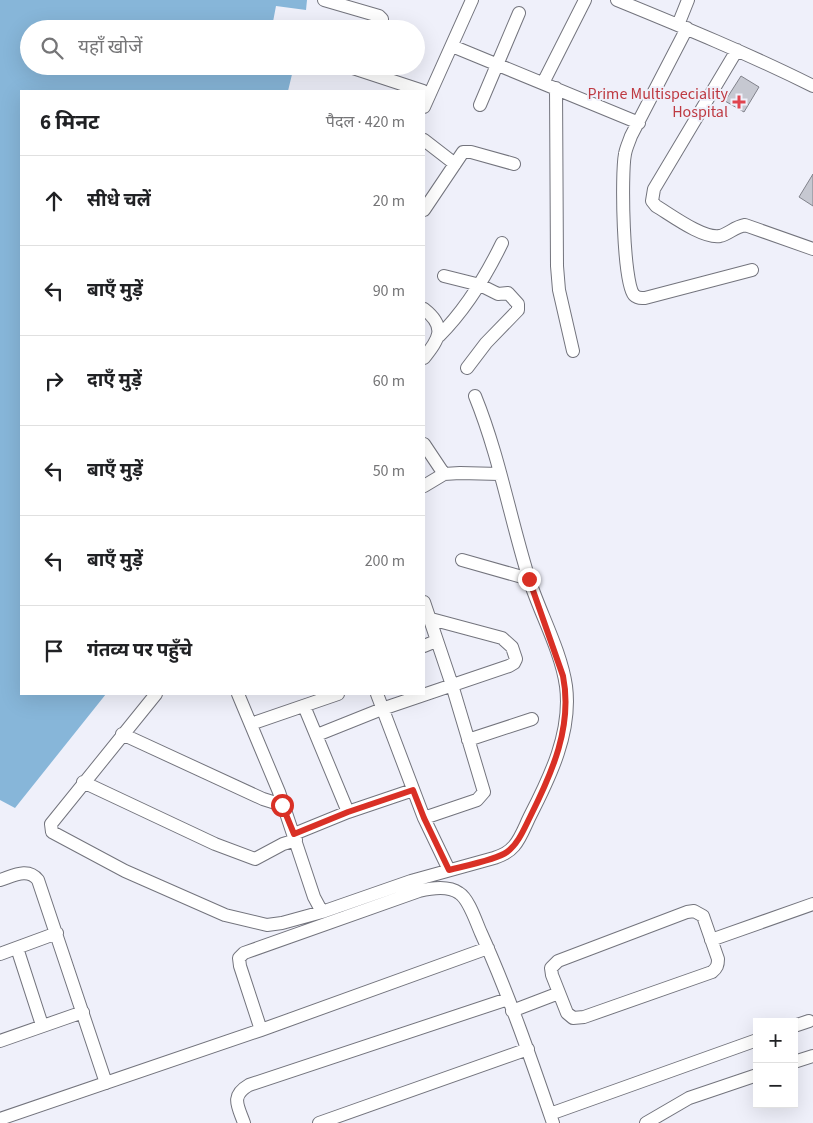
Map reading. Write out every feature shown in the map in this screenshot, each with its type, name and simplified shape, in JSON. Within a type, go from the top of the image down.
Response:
[{"type":"street","points":[[324,0],[379,16],[382,20]]},
{"type":"street","points":[[426,92],[452,46],[472,0]]},
{"type":"street","points":[[543,83],[585,0]]},
{"type":"street","points":[[617,0],[642,5],[683,27],[813,86]]},
{"type":"street","points":[[688,0],[683,27],[639,123],[631,136],[625,153],[623,170],[626,259],[631,289],[638,298],[645,298],[752,270]]},
{"type":"street","points":[[480,105],[519,13]]},
{"type":"street","points":[[452,46],[639,123]]},
{"type":"street","points":[[737,50],[654,189],[652,201],[656,206],[705,234],[723,235],[736,226],[745,225],[813,249]]},
{"type":"street","points":[[382,75],[421,90]]},
{"type":"street","points":[[556,88],[557,266],[559,290],[573,351]]},
{"type":"street","points":[[425,141],[455,164]]},
{"type":"street","points":[[425,209],[461,154],[467,152],[514,164]]},
{"type":"street","points":[[425,357],[480,285],[502,243]]},
{"type":"street","points":[[444,276],[480,285],[498,294],[509,293],[519,307],[486,343],[468,368]]},
{"type":"street","points":[[425,310],[435,320],[439,336]]},
{"type":"street","points":[[155,695],[51,824],[52,832],[125,871],[225,915],[267,925],[276,924],[322,912],[411,880],[506,853],[514,846],[542,793],[558,754],[566,720],[566,688],[529,579],[490,437],[475,396]]},
{"type":"street","points":[[425,446],[444,474]]},
{"type":"street","points":[[425,485],[444,474],[500,474]]},
{"type":"street","points":[[462,560],[529,579]]},
{"type":"street","points":[[424,818],[476,800],[484,792],[452,685],[425,605]]},
{"type":"street","points":[[425,694],[512,665],[516,659],[512,647],[502,638],[430,620]]},
{"type":"street","points":[[425,646],[436,641]]},
{"type":"street","points":[[238,695],[279,792],[314,897],[322,912]]},
{"type":"street","points":[[250,724],[335,695]]},
{"type":"street","points":[[377,695],[424,818],[449,870]]},
{"type":"street","points":[[317,734],[423,695]]},
{"type":"street","points":[[304,706],[348,812]]},
{"type":"street","points":[[468,740],[532,719]]},
{"type":"street","points":[[122,734],[263,799],[282,805]]},
{"type":"street","points":[[83,782],[215,844],[255,860],[295,837],[348,812],[413,790]]},
{"type":"street","points":[[0,880],[21,873],[28,873],[35,876],[38,880],[106,1083]]},
{"type":"street","points":[[261,1030],[239,958],[249,950],[419,891],[437,888],[453,889],[461,894],[466,901],[488,948],[528,1049],[552,1118],[753,1042]]},
{"type":"street","points":[[711,940],[813,904]]},
{"type":"street","points":[[694,911],[703,916],[718,959],[718,966],[712,972],[584,1017],[573,1018],[567,1014],[559,993],[551,968],[558,961],[687,912],[694,911]]},
{"type":"street","points":[[0,954],[57,933]]},
{"type":"street","points":[[16,948],[42,1026]]},
{"type":"street","points":[[0,1118],[261,1030],[488,948]]},
{"type":"street","points":[[244,1123],[237,1097],[240,1090],[249,1085],[510,1005],[559,993]]},
{"type":"street","points":[[0,1041],[83,1012]]},
{"type":"street","points":[[798,1025],[809,1021]]},
{"type":"street","points":[[319,1123],[528,1049]]},
{"type":"street","points":[[798,1061],[813,1056]]},
{"type":"street","points":[[646,1123],[689,1098],[753,1076]]},
{"type":"water","points":[[0,0],[307,0],[306,10],[276,6],[273,20],[20,20],[20,75],[292,75],[288,90],[20,90],[20,695],[105,695],[15,808],[0,800]]},
{"type":"building","points":[[741,76],[759,87],[744,112],[725,101]]},
{"type":"building","points":[[813,174],[813,206],[799,197]]},
{"type":"place","name":"Prime Multispeciality Hospital","points":[[739,102]]},
{"type":"route","points":[[282,805],[294,834],[348,812],[413,790],[449,870],[494,858],[506,853],[514,846],[542,793],[558,754],[566,720],[566,688],[563,676],[529,579]]}]
